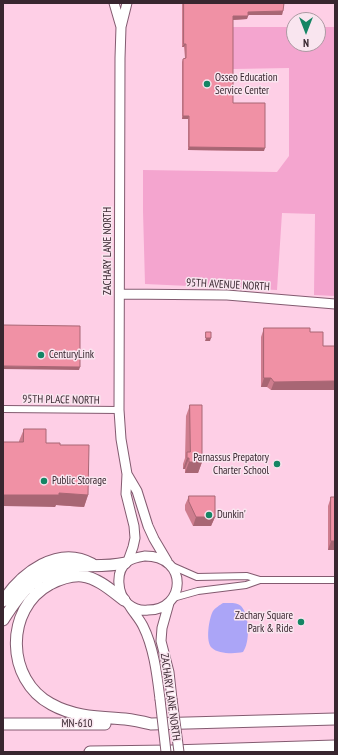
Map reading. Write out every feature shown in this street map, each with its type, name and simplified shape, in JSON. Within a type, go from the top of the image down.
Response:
[{"type":"highway","points":[[3,601],[20,580],[33,570],[48,562],[73,557],[94,566]]},
{"type":"highway","points":[[3,620],[20,594],[44,575],[73,566],[114,565],[127,562]]},
{"type":"highway","points":[[126,602],[98,581],[83,576],[62,578],[47,586],[31,601],[20,621],[15,646],[18,663],[29,686],[42,699],[56,707],[82,715],[126,719],[152,724],[335,719]]},
{"type":"highway","name":"MN-610","points":[[3,724],[152,724]]},
{"type":"highway","points":[[90,752],[335,746]]},
{"type":"main road","name":"ZACHARY LANE NORTH","points":[[114,3],[121,27]]},
{"type":"main road","name":"ZACHARY LANE NORTH","points":[[127,3],[121,27],[120,410],[121,439],[127,474],[126,494],[134,526],[135,538],[127,562]]},
{"type":"main road","name":"95TH AVENUE NORTH","points":[[120,294],[227,295],[335,304]]},
{"type":"main road","name":"ZACHARY LANE NORTH","points":[[127,474],[137,491],[154,540],[170,564]]},
{"type":"main road","points":[[145,556],[153,556],[170,564],[175,570],[177,583],[176,591],[171,601],[162,607],[149,610],[135,608],[126,602],[120,591],[119,582],[120,574],[127,562],[145,556]]},
{"type":"main road","name":"ZACHARY LANE NORTH","points":[[171,601],[162,628],[161,641],[169,672],[178,752]]},
{"type":"main road","name":"ZACHARY LANE NORTH","points":[[126,602],[139,619],[148,638],[155,666],[166,752]]},
{"type":"street","name":"95TH PLACE NORTH","points":[[3,409],[120,410]]},
{"type":"street","points":[[170,564],[198,577],[247,576],[260,580],[335,580]]},
{"type":"street","points":[[171,601],[198,591],[246,586],[260,580]]},
{"type":"shaded area","points":[[233,27],[286,27],[286,52],[326,52],[326,27],[335,27],[335,296],[314,295],[315,214],[282,213],[277,290],[145,284],[143,170],[277,172],[289,156],[289,68],[233,69]]},
{"type":"shaded area","points":[[223,603],[237,604],[244,610],[248,636],[243,652],[222,652],[215,650],[210,645],[208,630],[212,614],[215,609]]},
{"type":"building","name":"Osseo Education Service Center","points":[[184,3],[284,3],[283,11],[248,12],[248,16],[233,16],[233,103],[265,103],[265,148],[189,147],[189,116],[183,116],[183,59],[186,58],[186,44],[184,44]]},
{"type":"building","name":"CenturyLink","points":[[3,325],[80,326],[80,367],[3,366]]},
{"type":"building","points":[[264,328],[310,328],[310,332],[323,332],[323,346],[335,346],[335,381],[274,382],[271,378],[264,378]]},
{"type":"building","points":[[206,332],[211,332],[211,338],[206,338]]},
{"type":"building","points":[[190,405],[202,405],[202,462],[189,462],[189,458],[187,458],[187,452],[190,452]]},
{"type":"building","name":"Public Storage","points":[[24,429],[46,429],[46,443],[60,443],[60,445],[89,445],[88,495],[59,493],[59,495],[3,495],[3,442],[23,442]]},
{"type":"building","points":[[189,496],[215,496],[215,517],[196,517],[189,502]]},
{"type":"building","points":[[331,497],[335,497],[335,541],[331,541]]},
{"type":"place","name":"Osseo Education Service Center","points":[[207,84]]},
{"type":"place","name":"CenturyLink","points":[[41,355]]},
{"type":"place","name":"Parnassus Prepatory Charter School","points":[[277,464]]},
{"type":"place","name":"Public Storage","points":[[44,481]]},
{"type":"place","name":"Dunkin'","points":[[209,515]]},
{"type":"place","name":"Zachary Square Park & Ride","points":[[301,622]]}]
